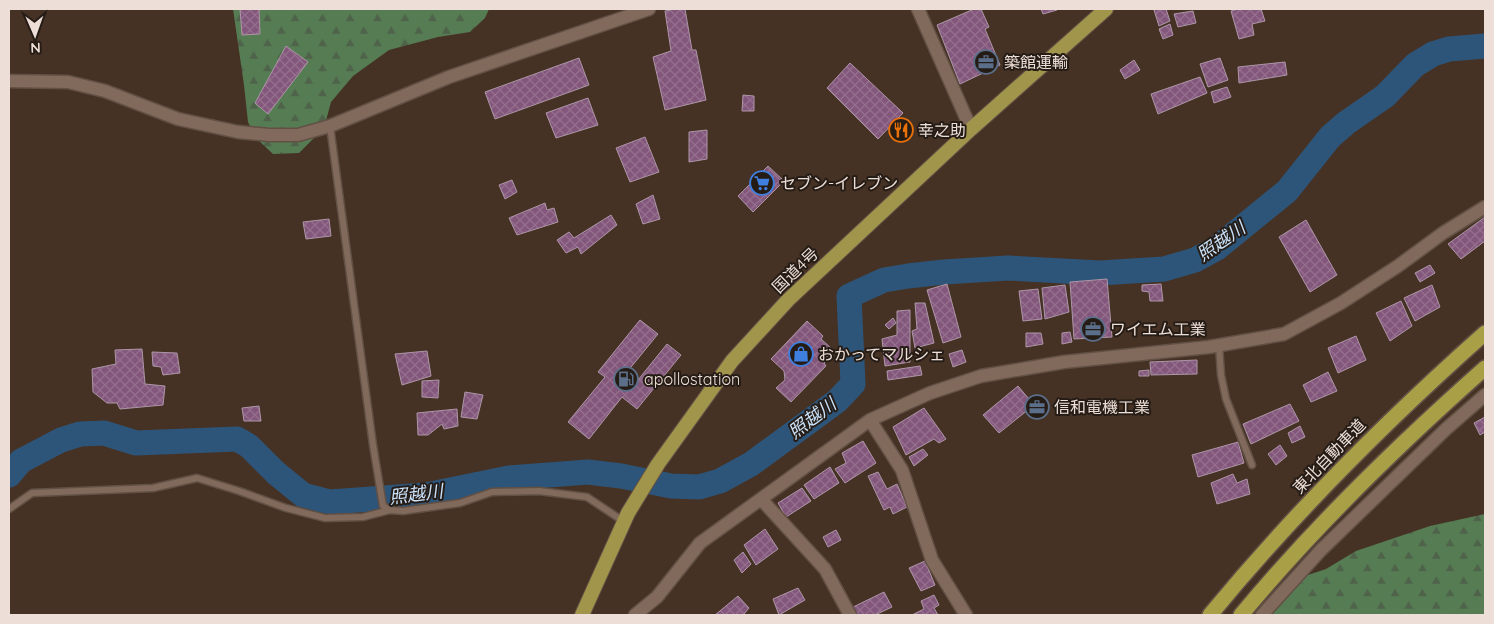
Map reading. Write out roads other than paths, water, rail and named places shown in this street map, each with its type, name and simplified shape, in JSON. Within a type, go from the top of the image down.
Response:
[{"type":"highway","name":"国道4号","points":[[582,615],[625,517],[658,464],[732,361],[788,300],[971,129],[1106,9]]},
{"type":"highway","name":"東北自動車道","points":[[1210,615],[1304,508],[1382,427],[1485,333]]},
{"type":"highway","points":[[1241,615],[1317,527],[1398,447],[1485,368]]},
{"type":"street","points":[[9,81],[68,82],[105,91],[178,119],[238,132],[298,135],[330,126],[449,77],[649,9]]},
{"type":"street","points":[[918,9],[971,129]]},
{"type":"street","points":[[635,615],[657,597],[700,543],[870,420],[930,393],[981,376],[1064,362],[1219,345],[1284,334],[1341,303],[1398,266],[1443,233],[1485,207]]},
{"type":"street","points":[[1262,615],[1321,550],[1446,429],[1485,395]]},
{"type":"street","points":[[870,420],[902,470],[932,560],[966,615]]},
{"type":"street","points":[[761,499],[825,569],[850,615]]},
{"type":"lane","points":[[330,126],[379,485],[383,506],[390,510]]},
{"type":"lane","points":[[1219,345],[1221,375],[1226,399],[1252,465]]},
{"type":"lane","points":[[9,509],[32,493],[153,488],[197,478],[239,490],[286,508],[326,518],[363,517],[390,510],[402,511],[460,503],[492,492],[539,491],[587,497],[625,517]]},
{"type":"waterway","name":"照越川","points":[[9,475],[21,461],[61,440],[80,434],[104,433],[136,443],[237,439],[249,446],[276,473],[303,495],[330,502],[426,495],[509,478],[588,472],[621,476],[671,486],[699,487],[720,481],[751,464],[837,401],[853,384],[849,296],[884,280],[944,272],[1008,268],[1100,273],[1164,269],[1195,260],[1217,248],[1287,191],[1330,137],[1346,123],[1385,96],[1415,65],[1433,54],[1449,49],[1485,46]]},
{"type":"place","name":"築館運輸","points":[[986,62]]},
{"type":"place","name":"幸之助","points":[[901,130]]},
{"type":"place","name":"セブン-イレブン","points":[[762,183]]},
{"type":"place","name":"ワイエム工業","points":[[1093,329]]},
{"type":"place","name":"おかってマルシェ","points":[[801,354]]},
{"type":"place","name":"apollostation","points":[[626,379]]},
{"type":"place","name":"信和電機工業","points":[[1037,407]]}]
